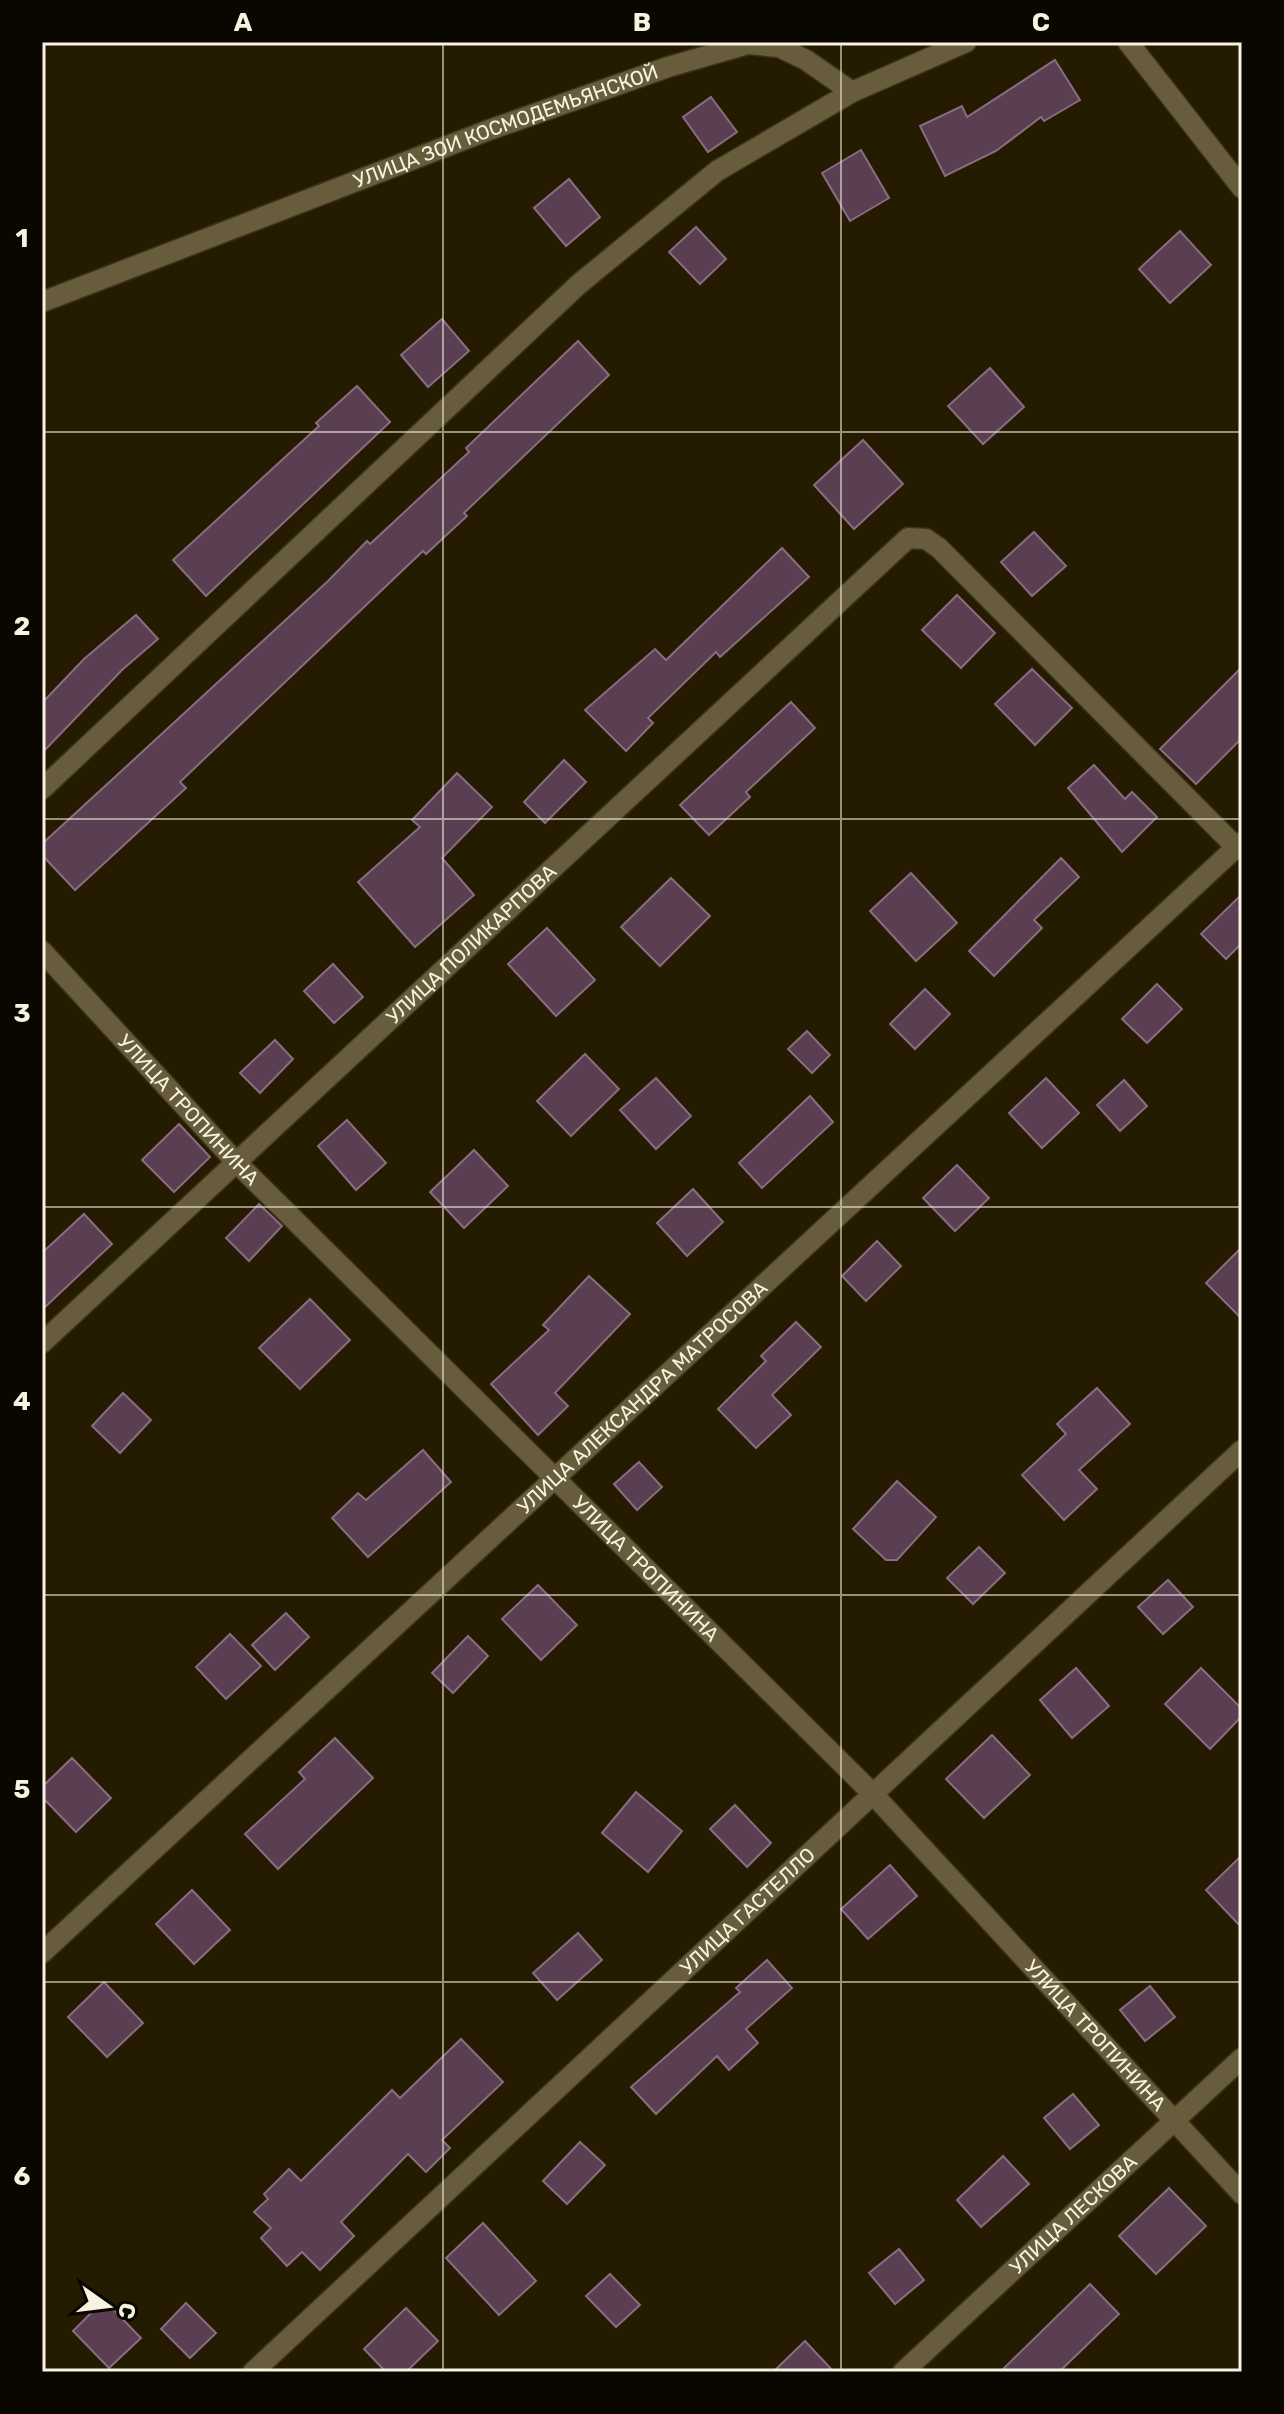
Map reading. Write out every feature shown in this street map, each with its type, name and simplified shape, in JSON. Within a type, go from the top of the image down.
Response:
[{"type":"street","points":[[42,789],[579,284],[717,171],[852,92],[966,42]]},
{"type":"street","points":[[1128,42],[1242,188]]},
{"type":"street","name":"УЛИЦА ЗОИ КОСМОДЕМЬЯНСКОЙ","points":[[42,302],[489,130],[668,67],[748,44],[779,47],[806,60],[852,92]]},
{"type":"street","name":"УЛИЦА ПОЛИКАРПОВА","points":[[42,1343],[900,544],[916,536],[939,548],[1239,844]]},
{"type":"street","name":"УЛИЦА АЛЕКСАНДРА МАТРОСОВА","points":[[42,1953],[1239,844]]},
{"type":"street","name":"УЛИЦА ТРОПИНИНА","points":[[42,951],[236,1162],[558,1477],[871,1792],[1242,2194]]},
{"type":"street","name":"УЛИЦА ГАСТЕЛЛО","points":[[253,2372],[871,1792],[1242,1450]]},
{"type":"street","name":"УЛИЦА ЛЕСКОВА","points":[[903,2372],[1242,2058]]},
{"type":"building","points":[[1055,60],[1080,100],[1044,121],[1041,117],[996,151],[945,176],[920,126],[962,106],[967,117]]},
{"type":"building","points":[[711,97],[737,132],[708,152],[683,117]]},
{"type":"building","points":[[861,150],[889,198],[850,221],[822,173]]},
{"type":"building","points":[[569,179],[600,217],[566,246],[534,208]]},
{"type":"building","points":[[696,227],[726,259],[700,284],[669,252]]},
{"type":"building","points":[[1180,231],[1211,265],[1170,303],[1139,269]]},
{"type":"building","points":[[442,319],[469,351],[428,387],[401,355]]},
{"type":"building","points":[[578,341],[609,375],[464,513],[467,516],[426,554],[423,551],[180,782],[186,788],[75,890],[42,855],[42,844],[328,581],[367,541],[370,544],[469,452],[466,448]]},
{"type":"building","points":[[990,368],[1024,407],[983,444],[948,406]]},
{"type":"building","points":[[357,386],[390,422],[206,596],[173,560],[319,426],[316,423]]},
{"type":"building","points":[[863,440],[903,484],[854,529],[814,485]]},
{"type":"building","points":[[1034,532],[1066,566],[1032,596],[1001,562]]},
{"type":"building","points":[[782,548],[809,577],[720,657],[716,652],[648,718],[653,723],[626,751],[585,710],[655,649],[666,660]]},
{"type":"building","points":[[957,595],[995,633],[961,668],[922,630]]},
{"type":"building","points":[[136,615],[158,639],[122,670],[42,753],[42,703],[84,659]]},
{"type":"building","points":[[1242,667],[1242,738],[1196,784],[1160,749]]},
{"type":"building","points":[[1032,669],[1072,708],[1035,745],[995,704]]},
{"type":"building","points":[[791,702],[815,728],[746,792],[750,797],[709,835],[680,805]]},
{"type":"building","points":[[564,760],[586,782],[545,823],[524,802]]},
{"type":"building","points":[[1094,765],[1125,799],[1132,792],[1157,817],[1122,852],[1068,788]]},
{"type":"building","points":[[457,773],[492,807],[442,858],[474,895],[415,947],[358,882],[420,827],[412,820]]},
{"type":"building","points":[[1061,858],[1079,877],[1034,920],[1042,928],[994,976],[969,951]]},
{"type":"building","points":[[911,873],[957,923],[916,961],[870,911]]},
{"type":"building","points":[[671,878],[710,916],[660,966],[621,927]]},
{"type":"building","points":[[1242,894],[1242,943],[1226,959],[1201,934]]},
{"type":"building","points":[[547,928],[595,980],[556,1016],[508,964]]},
{"type":"building","points":[[333,964],[363,997],[334,1023],[304,991]]},
{"type":"building","points":[[1157,984],[1182,1009],[1147,1043],[1122,1019]]},
{"type":"building","points":[[925,989],[950,1014],[915,1049],[890,1024]]},
{"type":"building","points":[[807,1031],[830,1055],[812,1073],[788,1049]]},
{"type":"building","points":[[275,1040],[293,1059],[260,1093],[240,1073]]},
{"type":"building","points":[[585,1054],[619,1089],[571,1136],[537,1101]]},
{"type":"building","points":[[656,1078],[691,1116],[656,1149],[620,1110]]},
{"type":"building","points":[[1046,1078],[1079,1113],[1042,1148],[1009,1113]]},
{"type":"building","points":[[1124,1080],[1147,1106],[1120,1131],[1097,1105]]},
{"type":"building","points":[[810,1096],[833,1122],[762,1188],[739,1163]]},
{"type":"building","points":[[347,1120],[386,1163],[356,1190],[318,1146]]},
{"type":"building","points":[[179,1124],[210,1157],[174,1192],[142,1160]]},
{"type":"building","points":[[474,1150],[508,1186],[464,1228],[430,1192]]},
{"type":"building","points":[[957,1165],[989,1198],[955,1231],[923,1198]]},
{"type":"building","points":[[693,1189],[723,1222],[687,1256],[657,1223]]},
{"type":"building","points":[[259,1204],[282,1226],[249,1261],[226,1238]]},
{"type":"building","points":[[84,1214],[112,1244],[42,1310],[42,1253]]},
{"type":"building","points":[[877,1241],[901,1266],[866,1301],[842,1276]]},
{"type":"building","points":[[1242,1247],[1242,1319],[1206,1283]]},
{"type":"building","points":[[589,1276],[630,1314],[555,1393],[568,1406],[538,1435],[491,1384],[549,1330],[543,1325]]},
{"type":"building","points":[[310,1299],[350,1340],[300,1389],[259,1348]]},
{"type":"building","points":[[796,1322],[821,1347],[772,1395],[791,1415],[756,1448],[718,1409],[766,1361],[761,1356]]},
{"type":"building","points":[[1097,1388],[1130,1424],[1079,1470],[1097,1489],[1064,1520],[1022,1475],[1066,1434],[1057,1424]]},
{"type":"building","points":[[123,1393],[151,1420],[120,1453],[92,1426]]},
{"type":"building","points":[[423,1450],[451,1482],[368,1557],[332,1518],[358,1493],[366,1500]]},
{"type":"building","points":[[639,1462],[662,1487],[637,1510],[614,1484]]},
{"type":"building","points":[[897,1481],[936,1517],[897,1560],[886,1560],[853,1529]]},
{"type":"building","points":[[979,1547],[1005,1573],[973,1604],[947,1578]]},
{"type":"building","points":[[1168,1580],[1193,1607],[1163,1634],[1138,1607]]},
{"type":"building","points":[[538,1585],[577,1625],[541,1660],[502,1619]]},
{"type":"building","points":[[286,1613],[309,1637],[275,1670],[252,1645]]},
{"type":"building","points":[[230,1634],[261,1666],[226,1699],[196,1667]]},
{"type":"building","points":[[468,1636],[488,1656],[453,1693],[432,1673]]},
{"type":"building","points":[[1076,1668],[1109,1706],[1072,1738],[1040,1700]]},
{"type":"building","points":[[1201,1668],[1242,1709],[1242,1716],[1210,1749],[1165,1704]]},
{"type":"building","points":[[992,1735],[1030,1775],[984,1818],[946,1779]]},
{"type":"building","points":[[335,1738],[373,1778],[278,1869],[245,1834],[305,1779],[299,1772]]},
{"type":"building","points":[[72,1758],[111,1798],[76,1832],[42,1797],[42,1787]]},
{"type":"building","points":[[636,1792],[682,1831],[648,1872],[602,1833]]},
{"type":"building","points":[[735,1805],[771,1843],[747,1867],[710,1829]]},
{"type":"building","points":[[1242,1855],[1242,1928],[1206,1890]]},
{"type":"building","points":[[890,1865],[917,1896],[868,1939],[841,1909]]},
{"type":"building","points":[[192,1890],[230,1930],[194,1964],[156,1924]]},
{"type":"building","points":[[578,1933],[602,1960],[557,2000],[533,1973]]},
{"type":"building","points":[[767,1960],[792,1988],[746,2029],[758,2043],[729,2070],[717,2056],[656,2114],[631,2087],[740,1992],[736,1988]]},
{"type":"building","points":[[104,1982],[143,2023],[107,2057],[68,2017]]},
{"type":"building","points":[[1150,1986],[1175,2017],[1145,2041],[1120,2010]]},
{"type":"building","points":[[461,2039],[503,2082],[442,2140],[450,2148],[426,2172],[408,2154],[341,2222],[354,2236],[320,2270],[302,2252],[287,2266],[261,2238],[271,2228],[254,2212],[268,2199],[264,2194],[289,2169],[301,2181],[392,2090],[400,2098]]},
{"type":"building","points":[[1073,2094],[1099,2125],[1070,2149],[1044,2118]]},
{"type":"building","points":[[580,2142],[605,2165],[567,2204],[543,2181]]},
{"type":"building","points":[[1003,2156],[1029,2184],[981,2227],[957,2200]]},
{"type":"building","points":[[1169,2188],[1206,2226],[1156,2274],[1119,2236]]},
{"type":"building","points":[[483,2223],[536,2281],[499,2315],[446,2258]]},
{"type":"building","points":[[899,2249],[924,2280],[895,2304],[869,2273]]},
{"type":"building","points":[[610,2274],[640,2305],[616,2327],[586,2296]]},
{"type":"building","points":[[1090,2284],[1119,2314],[1059,2372],[1000,2372]]},
{"type":"building","points":[[104,2300],[141,2338],[109,2368],[73,2331]]},
{"type":"building","points":[[186,2303],[216,2333],[190,2358],[161,2329]]},
{"type":"building","points":[[406,2308],[438,2341],[406,2372],[386,2372],[364,2349]]},
{"type":"building","points":[[805,2341],[834,2372],[773,2372]]}]
